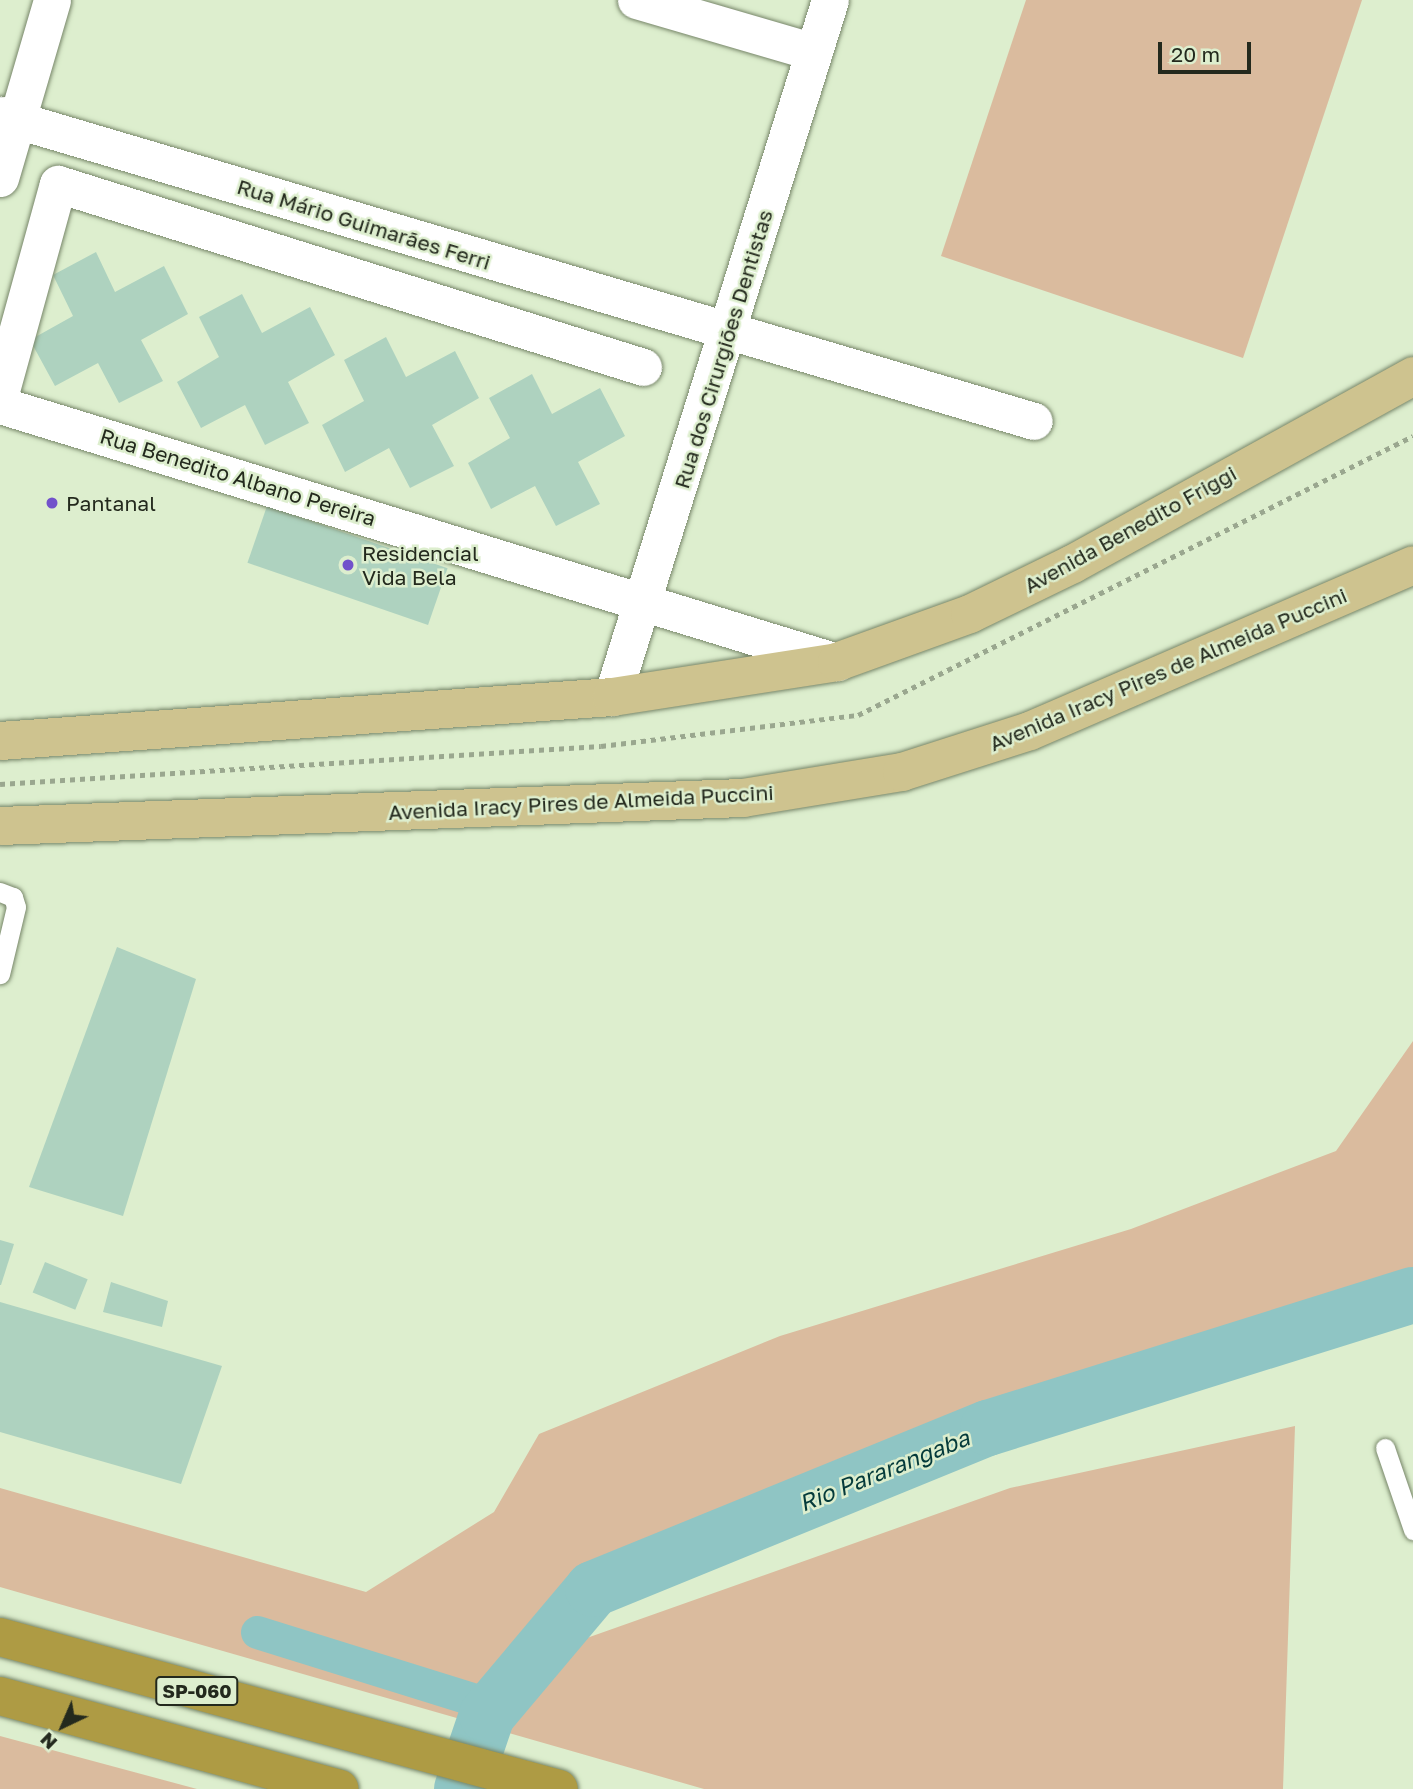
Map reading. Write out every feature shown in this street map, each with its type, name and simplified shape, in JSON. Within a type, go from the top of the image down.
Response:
[{"type":"highway","name":"SP-060","points":[[0,1637],[548,1786]]},
{"type":"highway","name":"SP-060","points":[[0,1696],[340,1789]]},
{"type":"main road","name":"Avenida Benedito Friggi","points":[[837,662],[970,614],[1073,564],[1413,376]]},
{"type":"main road","name":"Avenida Iracy Pires de Almeida Puccini","points":[[0,826],[743,798],[902,772],[1030,731],[1413,565]]},
{"type":"main road","points":[[0,741],[612,697],[837,662]]},
{"type":"street","points":[[0,178],[8,118],[52,0]]},
{"type":"street","points":[[636,0],[814,52]]},
{"type":"street","name":"Rua dos Cirurgiões Dentistas","points":[[612,697],[646,600],[830,0]]},
{"type":"street","name":"Rua Mário Guimarães Ferri","points":[[8,118],[1034,421]]},
{"type":"street","points":[[0,394],[58,184],[643,367]]},
{"type":"street","name":"Rua Benedito Albano Pereira","points":[[0,405],[646,600],[837,662]]},
{"type":"lane","points":[[0,892],[13,897],[16,907],[0,974]]},
{"type":"lane","points":[[1385,1448],[1413,1530]]},
{"type":"shaded area","points":[[1026,0],[1362,0],[1243,358],[941,256]]},
{"type":"shaded area","points":[[1413,1041],[1413,1295],[988,1428],[593,1589],[536,1656],[1010,1488],[1295,1426],[1283,1789],[704,1789],[0,1587],[0,1488],[366,1592],[494,1512],[539,1434],[780,1336],[1131,1229],[1336,1151]]},
{"type":"shaded area","points":[[0,1736],[197,1789],[0,1789]]},
{"type":"building","points":[[96,252],[115,292],[164,266],[188,314],[141,340],[163,381],[119,403],[98,363],[55,386],[30,340],[73,316],[53,275]]},
{"type":"building","points":[[242,294],[262,333],[310,307],[335,355],[288,382],[309,423],[265,445],[245,405],[201,428],[177,382],[219,357],[199,317]]},
{"type":"building","points":[[386,337],[406,377],[455,351],[479,398],[432,425],[454,466],[410,488],[389,448],[345,472],[322,425],[364,401],[344,360]]},
{"type":"building","points":[[532,374],[552,414],[600,388],[625,436],[578,462],[600,504],[556,526],[535,486],[491,509],[468,463],[510,438],[489,398]]},
{"type":"building","name":"Residencial Vida Bela","points":[[267,506],[448,568],[428,625],[247,563]]},
{"type":"building","points":[[117,947],[196,979],[123,1216],[29,1187]]},
{"type":"building","points":[[0,1240],[14,1244],[1,1285],[0,1285]]},
{"type":"building","points":[[45,1262],[88,1279],[75,1310],[33,1293]]},
{"type":"building","points":[[111,1282],[168,1301],[162,1327],[103,1312]]},
{"type":"building","points":[[0,1302],[222,1366],[181,1484],[0,1432]]},
{"type":"waterway","name":"Rio Pararangaba","points":[[462,1789],[487,1715],[593,1589],[988,1428],[1413,1295]]},
{"type":"waterway","points":[[257,1632],[494,1706]]},
{"type":"place","name":"Pantanal","points":[[52,503]]},
{"type":"place","name":"Residencial Vida Bela","points":[[348,565]]}]
